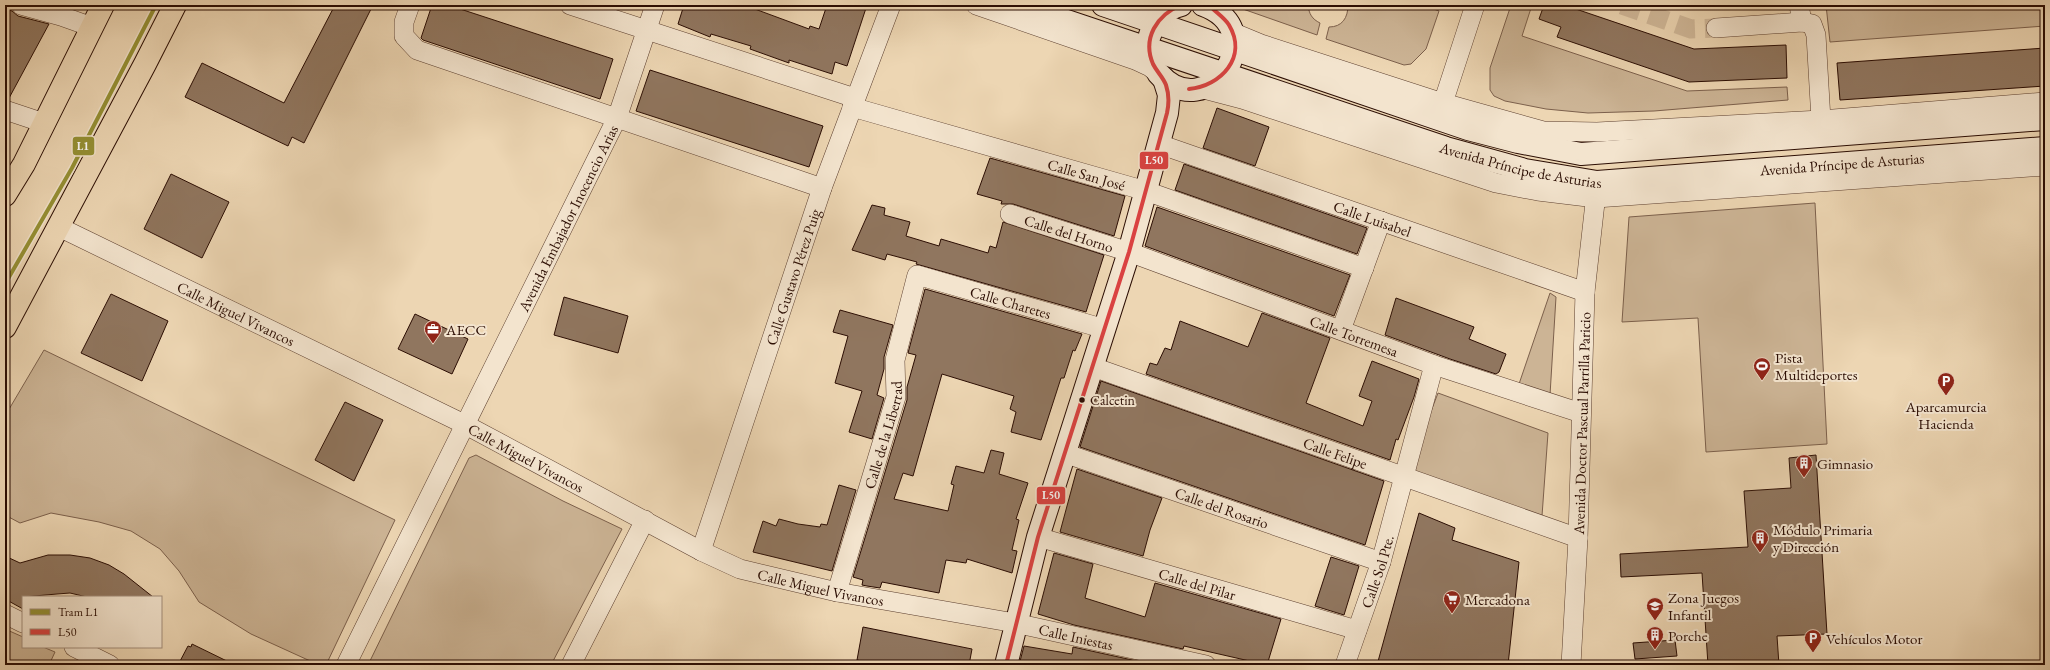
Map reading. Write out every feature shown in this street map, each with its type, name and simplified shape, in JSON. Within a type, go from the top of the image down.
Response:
[{"type":"main road","points":[[5,195],[24,164],[103,5]]},
{"type":"main road","points":[[5,328],[175,5]]},
{"type":"main road","name":"Avenida Príncipe de Asturias","points":[[1019,5],[1453,150],[1596,190],[2045,156]]},
{"type":"main road","name":"Avenida Príncipe de Asturias","points":[[1103,5],[1170,10],[1233,41],[1468,129],[1518,142],[1581,154],[2045,119]]},
{"type":"main road","points":[[1170,10],[1151,33],[1149,49],[1154,67],[1163,77],[1175,86],[1194,88],[1213,83],[1224,74],[1231,63],[1233,41],[1225,20],[1208,6]]},
{"type":"main road","points":[[1163,77],[1169,95],[1168,113]]},
{"type":"main road","points":[[1006,665],[1015,624],[1038,537],[1129,252],[1168,113],[1172,105],[1194,88]]},
{"type":"street","points":[[21,5],[62,16],[92,28]]},
{"type":"street","points":[[410,5],[404,22],[404,36],[417,50],[822,188]]},
{"type":"street","name":"Calle San José","points":[[570,5],[853,102],[1146,191],[1364,268]]},
{"type":"street","name":"Avenida Embajador Inocencio Arias","points":[[346,665],[616,118],[654,5]]},
{"type":"street","name":"Calle Gustavo Pérez Puig","points":[[701,551],[822,188],[853,102],[891,5]]},
{"type":"street","points":[[976,5],[1135,60],[1150,67],[1163,77]]},
{"type":"street","points":[[1442,103],[1476,5]]},
{"type":"street","points":[[1716,28],[1800,13],[1812,24],[1816,35],[1821,120]]},
{"type":"street","points":[[1233,41],[1262,44],[1442,103],[1543,131],[1597,132],[1821,120],[2045,102]]},
{"type":"street","points":[[1194,88],[1242,99],[1496,183],[1538,191],[1596,190]]},
{"type":"street","points":[[5,110],[44,123]]},
{"type":"street","name":"Calle Luisabel","points":[[1159,144],[1585,292]]},
{"type":"street","name":"Avenida Doctor Pascual Parrilla Paricio","points":[[1571,665],[1578,538],[1585,292],[1596,190]]},
{"type":"street","name":"Calle del Horno","points":[[1010,214],[1129,252]]},
{"type":"street","points":[[1341,330],[1381,221]]},
{"type":"street","name":"Calle Miguel Vivancos","points":[[59,226],[464,424],[701,551],[740,568],[837,592],[1015,624]]},
{"type":"street","name":"Calle Torremesa","points":[[1129,252],[1434,365],[1581,414]]},
{"type":"street","name":"Calle Charetes","points":[[917,275],[1105,330]]},
{"type":"street","name":"Calle de la Libertad","points":[[837,592],[896,397],[895,360],[917,275]]},
{"type":"street","name":"Calle Sol Pte.","points":[[1345,665],[1381,562],[1434,365]]},
{"type":"street","name":"Calle Felipe","points":[[1093,367],[1578,538]]},
{"type":"street","name":"Calle del Rosario","points":[[1064,453],[1381,562]]},
{"type":"street","points":[[571,665],[645,520]]},
{"type":"street","name":"Calle del Pilar","points":[[1038,537],[1357,630]]},
{"type":"street","points":[[5,614],[22,622]]},
{"type":"street","name":"Calle Iniestas","points":[[1015,624],[1196,664]]},
{"type":"street","points":[[76,648],[110,665]]},
{"type":"shaded area","points":[[1237,5],[1308,5],[1311,16],[1320,23],[1317,35],[1240,8]]},
{"type":"shaded area","points":[[1348,5],[1423,5],[1439,11],[1426,49],[1411,64],[1404,65],[1326,39],[1329,27],[1334,27],[1341,23],[1345,18]]},
{"type":"shaded area","points":[[1511,5],[1532,5],[1522,36],[1687,91],[1787,87],[1788,100],[1654,111],[1588,113],[1546,109],[1505,101],[1494,96],[1490,90],[1490,68]]},
{"type":"shaded area","points":[[1826,5],[2045,5],[2045,26],[1830,42]]},
{"type":"shaded area","points":[[1815,203],[1827,444],[1706,452],[1698,318],[1622,322],[1629,217]]},
{"type":"shaded area","points":[[1550,293],[1556,297],[1550,395],[1519,384]]},
{"type":"shaded area","points":[[44,350],[395,520],[326,665],[319,665],[251,634],[199,602],[179,571],[160,549],[131,531],[99,522],[51,513],[20,523],[5,515],[5,416]]},
{"type":"shaded area","points":[[1438,393],[1548,433],[1542,516],[1409,469]]},
{"type":"shaded area","points":[[476,455],[563,501],[622,529],[551,665],[368,665],[469,458]]},
{"type":"shaded area","points":[[5,629],[22,637],[22,648],[45,648],[55,652],[49,665],[5,665]]},
{"type":"building","points":[[335,5],[373,5],[304,143],[292,137],[288,146],[185,97],[202,63],[284,103]]},
{"type":"building","points":[[432,5],[448,5],[613,59],[600,99],[423,40],[421,38]]},
{"type":"building","points":[[684,5],[744,5],[809,29],[810,26],[819,29],[827,5],[867,5],[847,66],[835,62],[832,74],[789,60],[789,63],[750,49],[751,46],[711,34],[710,37],[678,24]]},
{"type":"building","points":[[1544,5],[1564,5],[1694,49],[1786,45],[1787,78],[1689,82],[1557,37],[1561,27],[1539,19]]},
{"type":"building","points":[[5,9],[12,11],[18,16],[49,24],[8,100],[5,99]]},
{"type":"building","points":[[2045,48],[2045,86],[1840,100],[1837,63]]},
{"type":"building","points":[[650,70],[823,126],[809,167],[636,111]]},
{"type":"building","points":[[1217,108],[1269,127],[1255,166],[1203,148]]},
{"type":"building","points":[[990,158],[1125,196],[1114,236],[1013,204],[1001,204],[1002,201],[977,194]]},
{"type":"building","points":[[1184,164],[1367,228],[1357,254],[1175,190]]},
{"type":"building","points":[[171,174],[229,202],[202,258],[144,229]]},
{"type":"building","points":[[872,205],[885,208],[884,215],[910,222],[906,236],[939,246],[941,239],[988,253],[990,246],[996,248],[1003,222],[1104,255],[1086,312],[916,264],[917,262],[887,254],[885,260],[852,250]]},
{"type":"building","points":[[1157,207],[1350,275],[1334,316],[1145,246]]},
{"type":"building","points":[[925,289],[1082,334],[1075,351],[1073,350],[1064,378],[1061,378],[1041,440],[1011,432],[1016,412],[1010,409],[1014,396],[942,374],[913,476],[903,473],[894,499],[948,511],[954,485],[951,484],[956,466],[984,473],[991,450],[1004,453],[999,474],[1028,483],[1016,519],[1019,520],[1012,550],[1017,551],[1012,573],[967,559],[966,563],[946,560],[939,593],[882,582],[880,588],[867,586],[862,585],[863,580],[853,577],[907,400],[907,387],[916,355],[908,353]]},
{"type":"building","points":[[111,294],[168,321],[142,381],[81,353]]},
{"type":"building","points":[[564,297],[628,316],[618,353],[554,335]]},
{"type":"building","points":[[1396,298],[1474,327],[1469,339],[1506,354],[1499,372],[1496,374],[1385,335]]},
{"type":"building","points":[[840,310],[893,325],[884,357],[884,369],[877,395],[884,398],[872,439],[849,432],[862,391],[835,383],[848,336],[833,332]]},
{"type":"building","points":[[1262,313],[1330,338],[1306,403],[1363,426],[1372,401],[1359,396],[1372,361],[1419,379],[1398,440],[1396,439],[1390,460],[1146,374],[1150,363],[1157,365],[1165,348],[1171,350],[1180,321],[1248,347]]},
{"type":"building","name":"AECC","points":[[415,314],[468,339],[452,374],[398,349]]},
{"type":"building","points":[[1101,381],[1384,481],[1365,545],[1080,447]]},
{"type":"building","points":[[345,402],[383,420],[354,481],[315,460]]},
{"type":"building","points":[[1816,455],[1827,634],[1777,636],[1779,665],[1708,665],[1702,573],[1621,577],[1620,554],[1748,547],[1744,491],[1791,488],[1789,458]]},
{"type":"building","points":[[1077,469],[1162,498],[1150,530],[1143,556],[1060,532]]},
{"type":"building","points":[[839,485],[856,490],[832,571],[753,552],[763,521],[776,526],[779,519],[798,524],[820,527],[821,524],[827,525]]},
{"type":"building","name":"Mercadona","points":[[1419,513],[1455,528],[1452,540],[1519,562],[1508,665],[1377,665]]},
{"type":"building","points":[[1054,553],[1093,564],[1085,598],[1145,617],[1155,583],[1281,619],[1267,665],[1184,646],[1183,649],[1074,625],[1038,614]]},
{"type":"building","points":[[48,555],[70,555],[90,558],[109,565],[124,574],[152,596],[83,596],[70,593],[22,596],[22,608],[5,599],[5,556],[20,563]]},
{"type":"building","points":[[1331,557],[1359,566],[1344,615],[1315,606]]},
{"type":"building","points":[[863,627],[972,649],[969,665],[882,665],[857,660]]},
{"type":"building","name":"Porche","points":[[1675,640],[1677,656],[1635,659],[1633,643]]},
{"type":"building","points":[[192,644],[235,665],[178,665],[188,646],[191,647]]},
{"type":"building","points":[[1024,646],[1072,654],[1073,647],[1155,665],[1019,665]]},
{"type":"tunnel","points":[[1622,5],[1691,29],[1716,28]]},
{"type":"tram line","name":"L1","points":[[5,284],[72,168],[156,5]]},
{"type":"transit line","name":"L50","points":[[1006,665],[1038,537],[1129,252],[1167,113],[1167,88],[1153,64],[1149,45],[1151,37],[1154,28],[1159,21],[1172,9],[1181,5]]},
{"type":"transit line","name":"L50","points":[[1189,89],[1201,87],[1221,76],[1233,59],[1235,48],[1234,37],[1229,25],[1225,19],[1209,5]]},
{"type":"place","name":"AECC","points":[[433,344]]},
{"type":"place","name":"Pista Multideportes","points":[[1762,381]]},
{"type":"place","name":"Aparcamurcia Hacienda","points":[[1946,396]]},
{"type":"place","name":"Calcetin","points":[[1082,400]]},
{"type":"place","name":"Gimnasio","points":[[1804,478]]},
{"type":"place","name":"Módulo Primaria y Dirección","points":[[1760,553]]},
{"type":"place","name":"Mercadona","points":[[1452,614]]},
{"type":"place","name":"Zona Juegos Infantil","points":[[1655,621]]},
{"type":"place","name":"Porche","points":[[1655,650]]},
{"type":"place","name":"Vehículos Motor","points":[[1813,653]]}]
